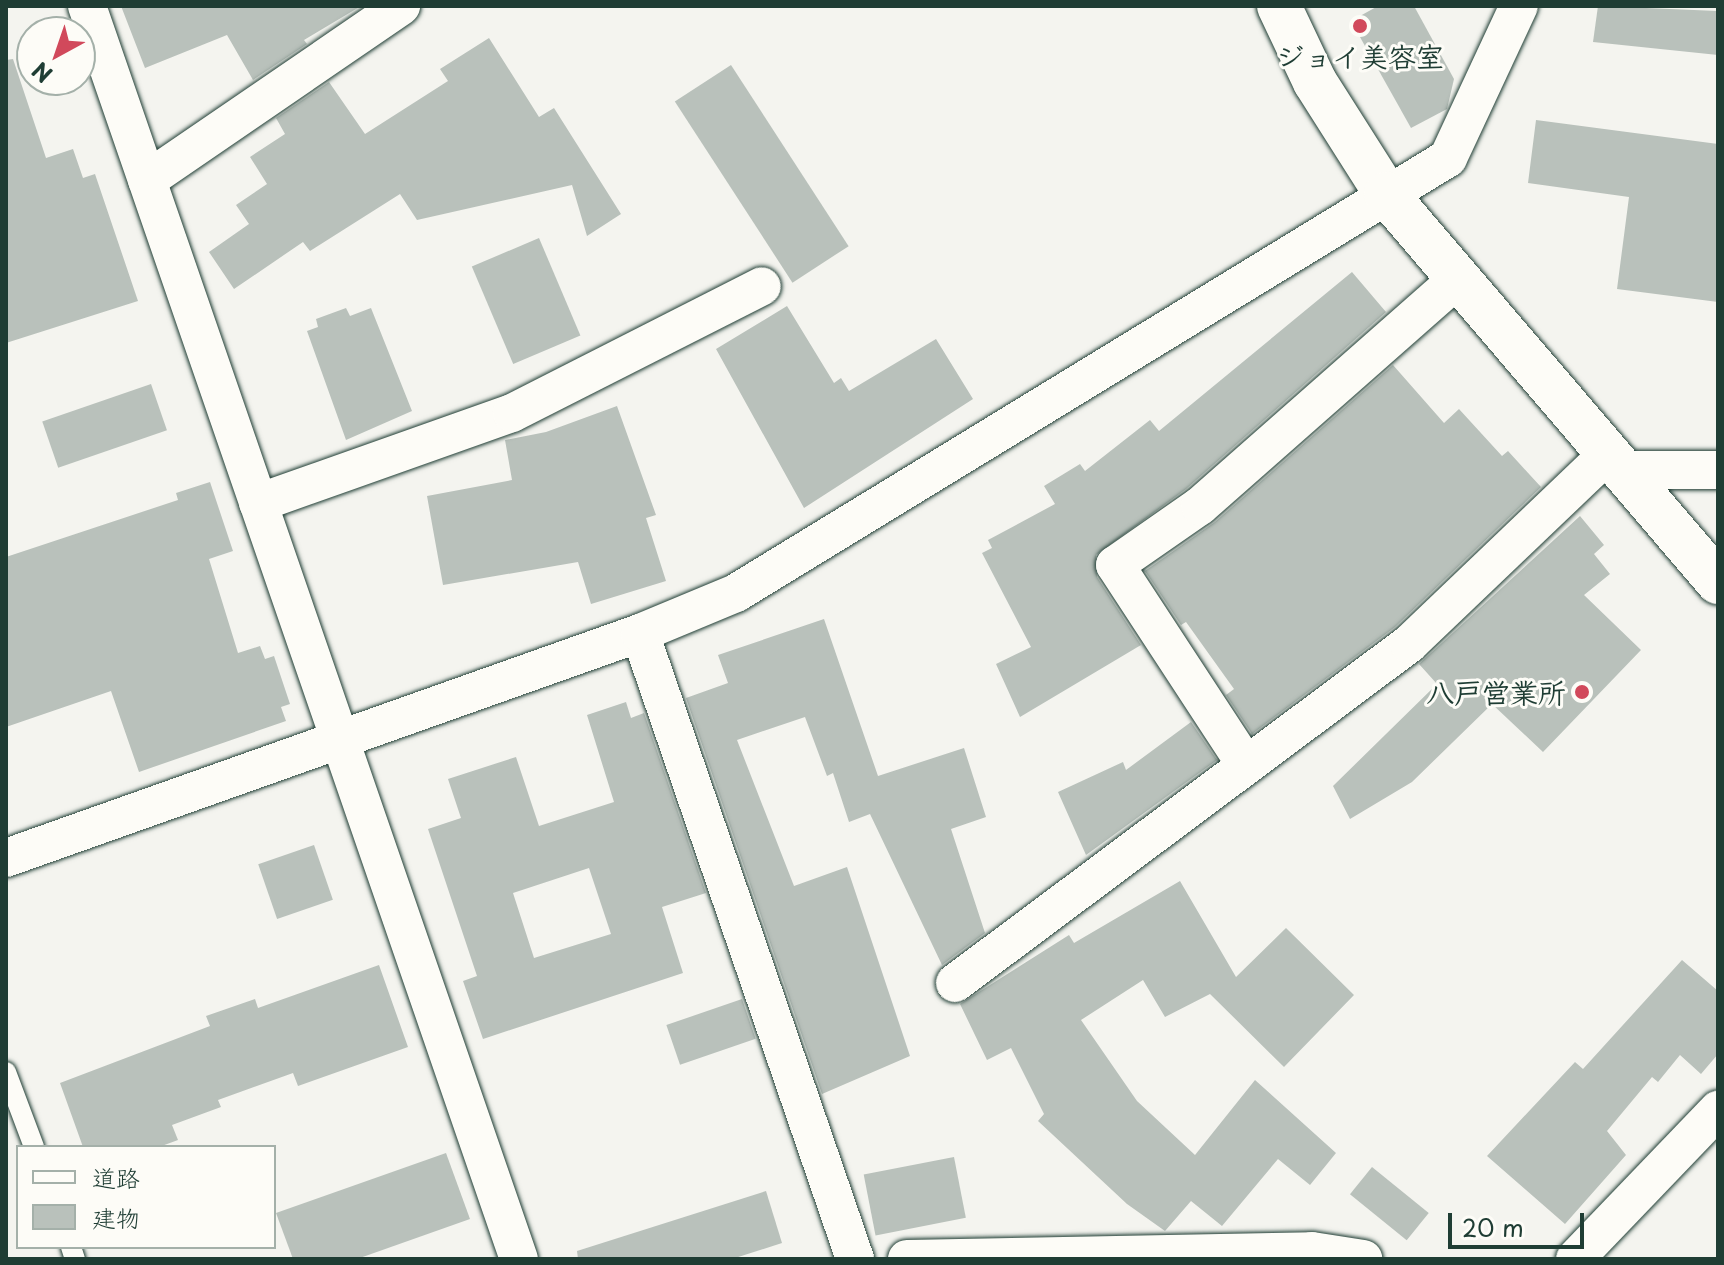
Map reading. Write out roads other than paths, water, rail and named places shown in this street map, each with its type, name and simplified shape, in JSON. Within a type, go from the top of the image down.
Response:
[{"type":"street","points":[[87,6],[519,1259]]},
{"type":"street","points":[[147,180],[401,6]]},
{"type":"street","points":[[1279,6],[1315,82],[1386,194],[1612,463],[1718,582]]},
{"type":"street","points":[[6,858],[640,633],[736,593],[1448,158],[1519,6]]},
{"type":"street","points":[[1246,765],[1115,565],[1200,506],[1456,280]]},
{"type":"street","points":[[258,503],[512,413],[762,286]]},
{"type":"street","points":[[955,983],[1409,644],[1612,463],[1718,470]]},
{"type":"street","points":[[640,633],[855,1259]]},
{"type":"street","points":[[1575,1259],[1718,1110]]},
{"type":"street","points":[[907,1259],[1119,1251],[1312,1251],[1363,1259]]},
{"type":"lane","points":[[6,1072],[33,1145]]},
{"type":"place","name":"ジョイ美容室","points":[[1360,26]]},
{"type":"place","name":"八戸営業所","points":[[1582,692]]}]
